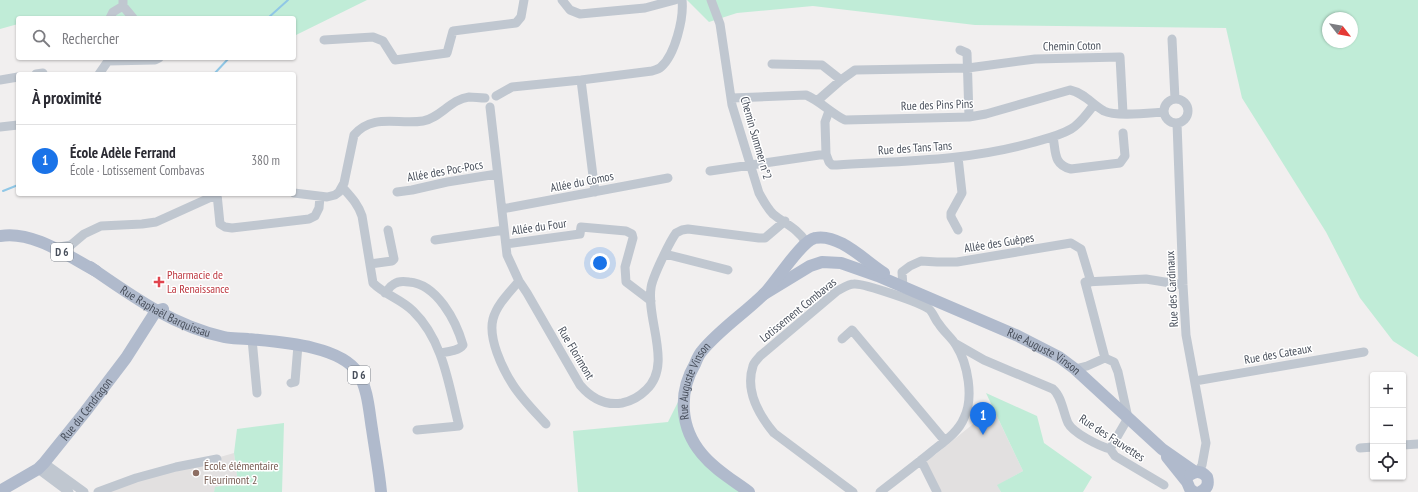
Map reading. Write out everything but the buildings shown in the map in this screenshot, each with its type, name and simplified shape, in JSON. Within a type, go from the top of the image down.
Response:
[{"type":"main road","name":"Rue Raphaël Barquissau","points":[[0,236],[16,235],[33,238],[164,306],[211,326],[250,339],[312,347],[339,357],[351,365],[363,383],[381,492]]},
{"type":"main road","name":"Rue Auguste Vinson","points":[[749,492],[717,469],[702,454],[694,442],[688,429],[684,414],[682,402],[684,388],[702,351],[773,285],[804,244],[814,238],[826,238],[838,242],[933,305],[1025,340],[1059,357],[1075,368],[1162,449]]},
{"type":"main road","points":[[804,244],[802,255],[810,266]]},
{"type":"main road","points":[[834,262],[847,257],[851,250]]},
{"type":"main road","name":"Rue Auguste Vinson","points":[[764,294],[810,266],[822,262],[834,262],[856,268],[906,288]]},
{"type":"main road","name":"Rue Raphaël Barquissau","points":[[90,267],[156,311]]},
{"type":"main road","points":[[156,311],[163,309],[188,321],[213,330],[250,339]]},
{"type":"main road","name":"Rue du Cendragon","points":[[0,491],[41,466],[112,376],[156,311]]},
{"type":"main road","points":[[1162,449],[1184,465],[1199,486]]},
{"type":"main road","points":[[1162,449],[1199,486]]},
{"type":"street","points":[[324,40],[373,36],[383,41],[395,60],[446,53],[453,31],[516,23],[521,17],[524,0]]},
{"type":"street","points":[[562,0],[570,10],[580,14],[645,8],[675,0]]},
{"type":"street","points":[[296,193],[327,197],[335,195],[343,188],[354,135],[363,126],[380,121],[423,121],[456,102],[468,97],[484,98],[489,94],[496,96],[512,87],[652,71],[660,68],[668,58],[676,40],[683,11],[682,0]]},
{"type":"street","name":"Chemin Summer n°2","points":[[711,0],[716,9],[720,24],[732,105],[760,193],[766,205],[774,214],[796,230],[804,244]]},
{"type":"street","points":[[111,16],[113,12],[123,3],[132,16]]},
{"type":"street","points":[[1172,39],[1175,99]]},
{"type":"street","points":[[960,50],[967,53],[969,117]]},
{"type":"street","name":"Chemin Coton","points":[[817,101],[855,70],[968,68],[1035,59],[1120,57],[1123,113]]},
{"type":"street","points":[[100,72],[108,60],[155,60]]},
{"type":"street","points":[[772,64],[822,65],[841,80]]},
{"type":"street","points":[[0,80],[16,77]]},
{"type":"street","points":[[581,80],[595,192]]},
{"type":"street","name":"Rue des Pins Pins","points":[[732,98],[806,96],[817,101],[829,111],[845,120],[969,117],[986,114],[1070,90],[1078,91],[1094,105],[1109,112],[1164,112]]},
{"type":"street","points":[[484,98],[484,102],[487,106],[490,106],[496,103],[496,96]]},
{"type":"street","points":[[1175,99],[1182,100],[1188,108],[1186,119],[1177,123],[1168,121],[1164,112],[1169,101],[1175,99]]},
{"type":"street","name":"Rue des Tans Tans","points":[[826,154],[828,162],[832,165],[837,165],[958,157],[1005,150],[1053,137],[1064,132],[1077,125],[1094,105]]},
{"type":"street","name":"Rue Florimont","points":[[490,106],[507,255],[519,281],[527,292],[580,385],[587,394],[596,400],[608,403],[631,401],[641,395],[651,385],[657,375],[659,363],[651,301],[651,286],[676,233],[682,230],[765,238],[784,221]]},
{"type":"street","points":[[710,171],[826,154],[825,122],[829,111]]},
{"type":"street","name":"Rue des Cardinaux","points":[[1177,123],[1186,335],[1206,443],[1199,486]]},
{"type":"street","points":[[0,127],[16,125]]},
{"type":"street","points":[[1053,137],[1058,162],[1063,167],[1071,169],[1120,163],[1125,156],[1123,132]]},
{"type":"street","points":[[958,157],[962,193],[951,212],[951,217],[958,230]]},
{"type":"street","name":"Allée des Poc-Pocs","points":[[397,192],[498,174]]},
{"type":"street","name":"Allée du Comos","points":[[502,209],[668,178]]},
{"type":"street","points":[[343,188],[355,200],[362,216],[373,283],[380,290],[412,310],[435,342],[440,353],[458,426],[417,430]]},
{"type":"street","points":[[54,248],[71,244],[84,234],[101,226],[156,222],[213,196]]},
{"type":"street","points":[[217,196],[220,224],[225,227],[232,228],[309,219],[315,216],[319,208],[320,196]]},
{"type":"street","name":"Allée du Four","points":[[506,244],[580,234],[581,227],[626,231],[632,234],[633,238],[625,267],[626,282],[651,301]]},
{"type":"street","points":[[370,264],[392,261],[394,259],[388,230]]},
{"type":"street","points":[[435,240],[504,230]]},
{"type":"street","points":[[76,260],[77,248],[84,234]]},
{"type":"street","name":"Allée des Guêpes","points":[[906,288],[902,272],[921,261],[958,262],[1071,243],[1081,249],[1091,282],[1085,282],[1104,358]]},
{"type":"street","points":[[665,254],[728,270]]},
{"type":"street","points":[[1091,282],[1146,279],[1183,285]]},
{"type":"street","points":[[385,293],[393,284],[400,281],[414,282],[424,287],[438,299],[453,321],[463,345],[457,349],[440,353]]},
{"type":"street","points":[[519,281],[497,310],[493,323],[495,350],[513,385],[546,424]]},
{"type":"street","name":"Lotissement Combavas","points":[[853,492],[769,428],[756,406],[750,388],[753,364],[760,356],[837,291],[848,285],[856,284],[868,286],[915,303],[933,305]]},
{"type":"street","points":[[906,288],[915,303]]},
{"type":"street","points":[[880,492],[945,441],[960,426],[965,417],[969,397],[968,381],[961,355],[956,344],[939,325],[933,305]]},
{"type":"street","points":[[842,339],[852,330],[945,441]]},
{"type":"street","points":[[250,339],[257,392]]},
{"type":"street","name":"Rue des Fauvettes","points":[[956,344],[984,360],[1053,389],[1058,393],[1069,424],[1074,430],[1101,447],[1110,449],[1115,456],[1164,485]]},
{"type":"street","points":[[291,383],[295,382],[298,345]]},
{"type":"street","name":"Rue des Cateaux","points":[[1195,381],[1364,352]]},
{"type":"street","points":[[1075,368],[1087,366],[1104,358],[1114,362],[1118,372],[1128,418],[1110,449]]},
{"type":"street","points":[[1406,445],[1418,444]]},
{"type":"street","points":[[1360,448],[1370,447]]},
{"type":"street","points":[[1184,465],[1194,462],[1205,452]]},
{"type":"street","points":[[98,492],[136,478],[176,467],[217,459]]},
{"type":"street","points":[[921,460],[937,492]]},
{"type":"street","points":[[41,466],[69,492]]},
{"type":"street","points":[[41,466],[84,492]]},
{"type":"shaded area","points":[[993,408],[1023,471],[998,485],[1001,492],[940,492],[926,462]]},
{"type":"shaded area","name":"École élémentaire Fleurimont 2","points":[[234,453],[238,483],[216,487],[214,492],[98,492]]},
{"type":"green space","points":[[0,0],[367,0],[296,35],[296,16],[16,16],[16,25],[0,29]]},
{"type":"green space","points":[[687,0],[1418,0],[1418,357],[1393,341],[1360,298],[1326,232],[1242,98],[1226,28],[975,25],[813,6],[737,13],[709,22]]},
{"type":"green space","points":[[685,388],[694,443],[749,492],[578,492],[573,431],[668,422]]},
{"type":"green space","points":[[986,393],[1037,416],[1044,443],[1092,477],[1083,492],[1001,492],[997,485],[1023,471]]},
{"type":"green space","points":[[284,423],[282,492],[214,492],[215,487],[238,483],[234,453],[237,429]]},
{"type":"waterway","points":[[270,16],[288,0]]},
{"type":"waterway","points":[[216,72],[227,60]]},
{"type":"waterway","points":[[3,191],[16,186]]},
{"type":"place","name":"Pharmacie de La Renaissance","points":[[159,282]]},
{"type":"place","name":"École Adèle Ferrand","points":[[983,435]]},
{"type":"place","name":"École élémentaire Fleurimont 2","points":[[196,473]]}]
